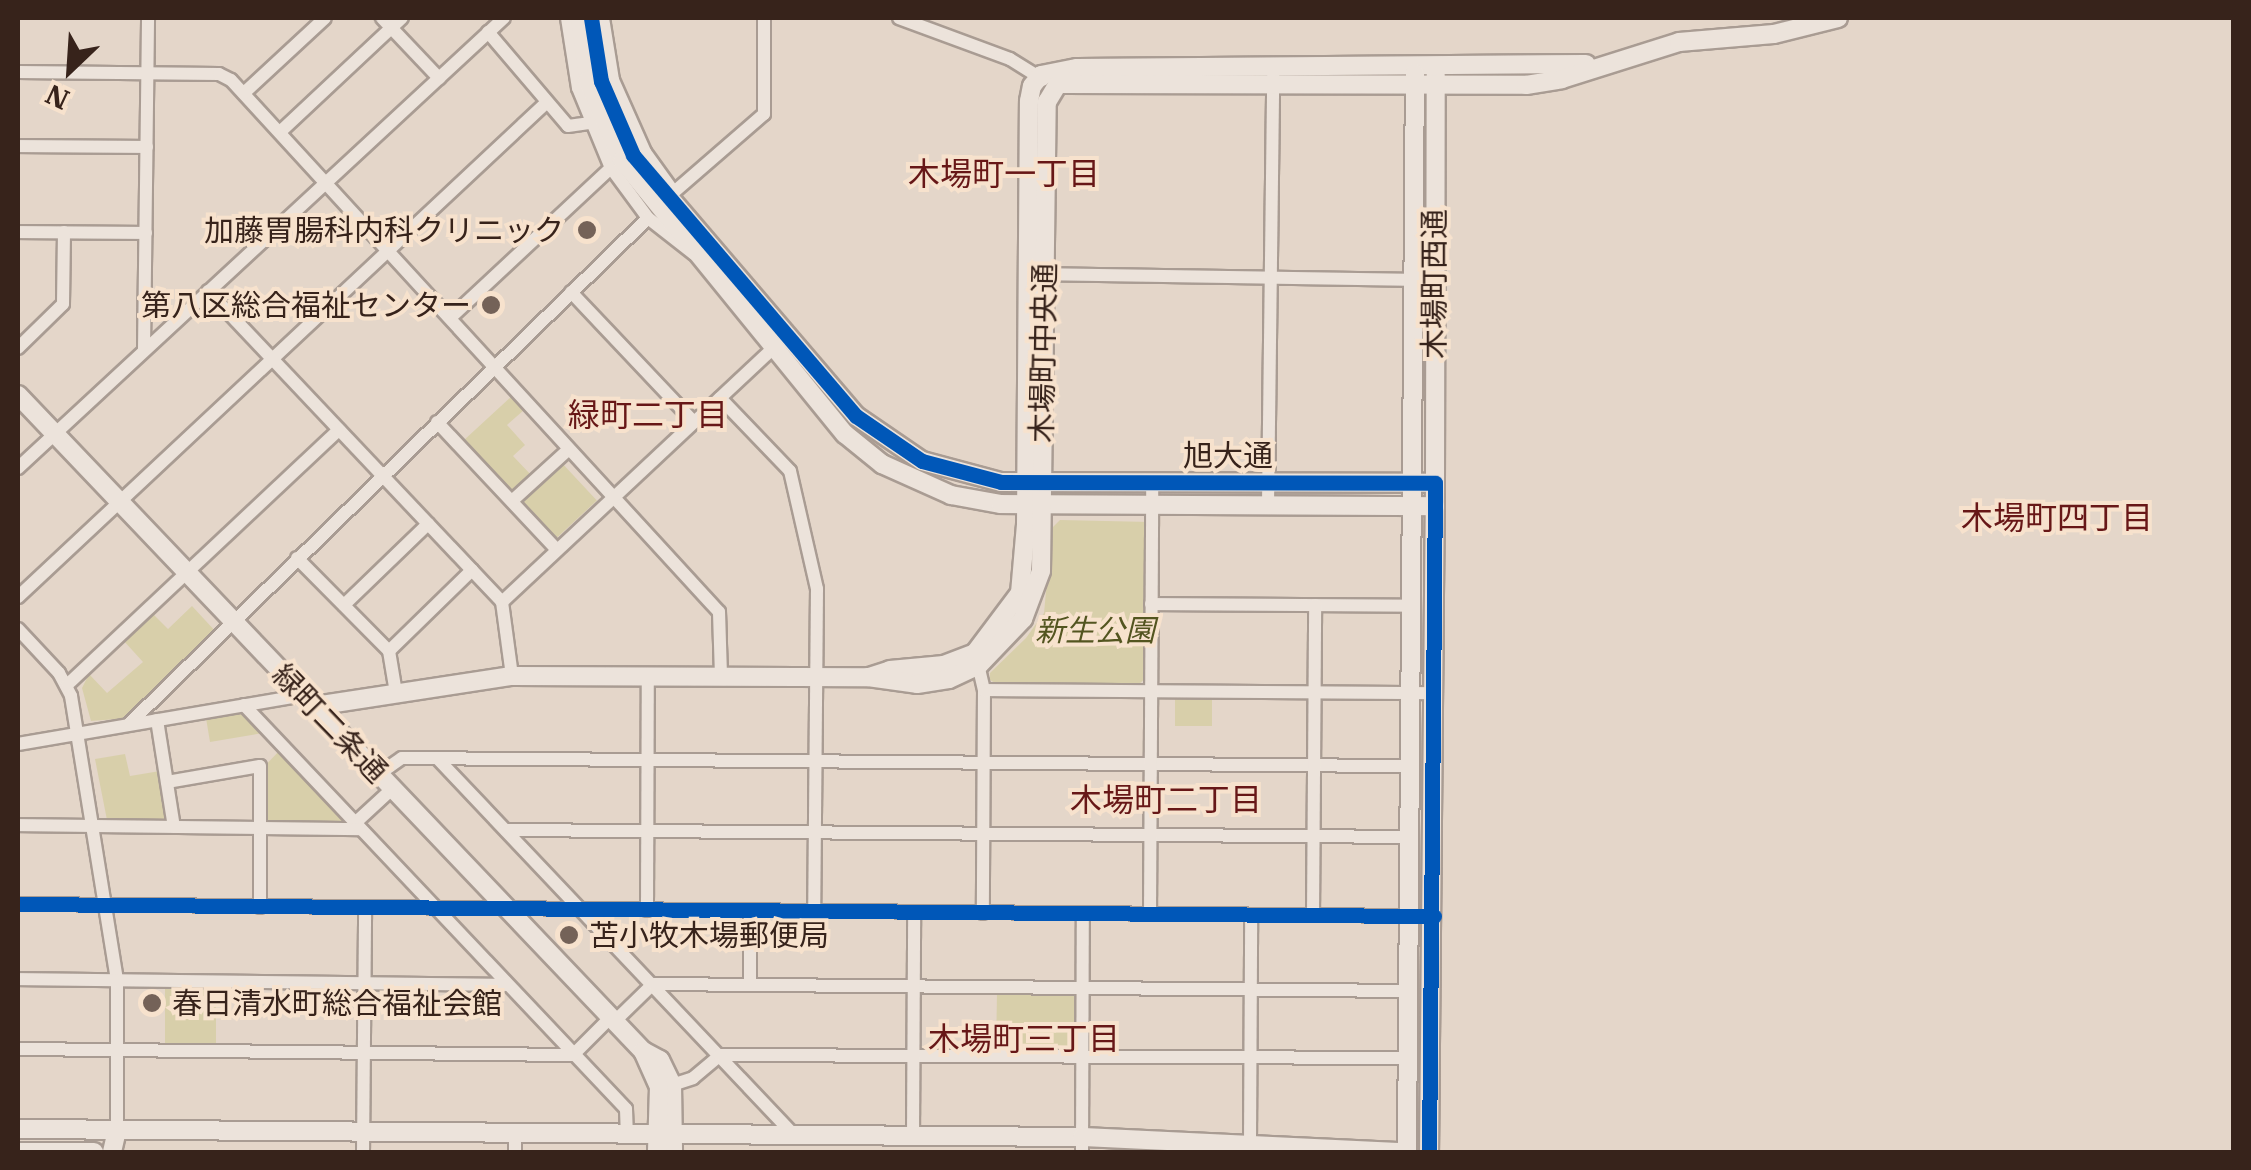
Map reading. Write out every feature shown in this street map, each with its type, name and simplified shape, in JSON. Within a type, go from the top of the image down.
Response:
[{"type":"street","points":[[144,349],[148,18]]},
{"type":"street","points":[[244,93],[325,18]]},
{"type":"street","points":[[18,468],[504,18]]},
{"type":"street","points":[[567,18],[589,123],[611,168],[648,218],[702,250]]},
{"type":"street","name":"旭大通","points":[[580,18],[588,80],[600,116],[622,160],[856,416],[892,445],[954,473],[1034,482],[1436,483]]},
{"type":"street","name":"旭大通","points":[[591,18],[601,81],[633,155],[774,348],[845,434],[882,464],[952,495],[1034,504],[1435,506]]},
{"type":"street","points":[[602,18],[612,80],[644,152],[697,221],[702,250]]},
{"type":"street","points":[[674,192],[764,114],[764,18]]},
{"type":"street","points":[[898,18],[1010,58],[1046,82],[1061,68],[1415,76],[1436,86],[1526,85],[1562,79],[1679,42],[1774,34],[1838,18]]},
{"type":"street","points":[[280,132],[392,21],[439,78]]},
{"type":"street","points":[[488,32],[568,126],[589,123]]},
{"type":"street","points":[[1415,76],[1436,65],[1610,62]]},
{"type":"street","name":"木場町西通","points":[[1413,482],[1436,65]]},
{"type":"street","points":[[18,72],[219,74],[244,93],[719,612],[721,676]]},
{"type":"street","points":[[1268,505],[1272,75]]},
{"type":"street","name":"木場町西通","points":[[1415,76],[1436,483]]},
{"type":"street","name":"木場町中央通","points":[[310,701],[512,676],[868,677],[890,670],[977,659],[1003,645],[1034,597],[1041,571],[1034,504],[1035,274],[1028,102],[1046,82]]},
{"type":"street","points":[[18,597],[547,102]]},
{"type":"street","points":[[18,146],[147,147]]},
{"type":"street","points":[[450,318],[611,168]]},
{"type":"street","points":[[129,724],[648,218]]},
{"type":"street","points":[[18,232],[146,233]]},
{"type":"street","points":[[18,348],[63,304],[64,232]]},
{"type":"street","points":[[1035,274],[1424,280]]},
{"type":"street","points":[[208,291],[502,602],[512,676]]},
{"type":"street","points":[[571,292],[694,422]]},
{"type":"street","points":[[502,602],[774,348]]},
{"type":"street","name":"緑町二条通","points":[[18,394],[643,1051],[660,1060],[672,1086]]},
{"type":"street","points":[[720,398],[790,471],[817,589],[814,911]]},
{"type":"street","points":[[437,422],[557,550]]},
{"type":"street","points":[[67,685],[339,430]]},
{"type":"street","points":[[512,502],[569,448]]},
{"type":"street","points":[[1150,914],[1152,482]]},
{"type":"street","points":[[18,1130],[628,1134],[665,1143],[794,1134],[1082,1145],[1250,1142],[1406,1152],[1411,1058],[1413,482]]},
{"type":"street","points":[[1429,1152],[1436,483]]},
{"type":"street","points":[[344,605],[428,524]]},
{"type":"street","points":[[298,558],[388,651],[396,693]]},
{"type":"street","points":[[388,651],[472,570]]},
{"type":"street","points":[[1152,604],[1412,606]]},
{"type":"street","points":[[1314,916],[1315,606]]},
{"type":"street","points":[[18,630],[67,685],[77,734],[117,980],[117,1130],[112,1152]]},
{"type":"street","points":[[977,659],[984,690],[982,913]]},
{"type":"street","points":[[647,910],[648,675]]},
{"type":"street","points":[[984,690],[1435,694]]},
{"type":"street","points":[[18,744],[244,706],[310,701]]},
{"type":"street","points":[[244,706],[626,1109],[628,1134]]},
{"type":"street","points":[[157,720],[174,826]]},
{"type":"street","points":[[379,774],[402,758],[1410,766]]},
{"type":"street","points":[[436,758],[794,1134]]},
{"type":"street","points":[[167,782],[260,766],[260,906]]},
{"type":"street","points":[[18,825],[357,826],[393,788]]},
{"type":"street","points":[[506,830],[1409,837]]},
{"type":"street","points":[[18,904],[1434,916]]},
{"type":"street","points":[[362,1152],[365,908]]},
{"type":"street","points":[[750,910],[750,985]]},
{"type":"street","points":[[913,1136],[914,912]]},
{"type":"street","points":[[1082,1145],[1083,914]]},
{"type":"street","points":[[1250,1142],[1251,915]]},
{"type":"street","points":[[18,979],[506,985]]},
{"type":"street","points":[[18,1048],[573,1055],[652,984],[1410,991]]},
{"type":"street","name":"緑町二条通","points":[[643,1051],[659,1087],[665,1143]]},
{"type":"street","points":[[665,1143],[672,1086],[693,1078],[720,1055],[1411,1058]]},
{"type":"street","points":[[515,1152],[516,1133]]},
{"type":"street","points":[[18,1152],[94,1152]]},
{"type":"green space","points":[[512,396],[524,410],[507,425],[525,445],[513,456],[532,476],[513,494],[463,441]]},
{"type":"green space","points":[[560,461],[597,500],[554,540],[518,501]]},
{"type":"green space","name":"新生公園","points":[[1060,520],[1150,522],[1149,675],[1138,685],[997,684],[990,680],[990,673],[1026,638],[1044,613],[1052,528]]},
{"type":"green space","points":[[192,606],[217,633],[129,718],[91,721],[82,688],[89,674],[107,693],[143,662],[123,640],[152,613],[168,629]]},
{"type":"green space","points":[[1175,698],[1212,698],[1212,726],[1175,726]]},
{"type":"green space","points":[[241,712],[263,733],[210,742],[206,718]]},
{"type":"green space","points":[[279,751],[344,819],[341,824],[263,824],[263,768]]},
{"type":"green space","points":[[125,754],[130,776],[160,771],[166,821],[107,820],[95,759]]},
{"type":"green space","points":[[165,986],[216,986],[216,1045],[165,1045]]},
{"type":"green space","points":[[997,993],[1075,994],[1074,1052],[996,1051]]},
{"type":"cycle path","points":[[591,18],[601,81],[633,155],[856,416],[922,461],[1001,482],[1435,483],[1429,1152]]},
{"type":"cycle path","points":[[18,904],[1434,916]]},
{"type":"place","name":"加藤胃腸科内科クリニック","points":[[587,230]]},
{"type":"place","name":"第八区総合福祉センター","points":[[491,305]]},
{"type":"place","name":"苫小牧木場郵便局","points":[[569,935]]},
{"type":"place","name":"春日清水町総合福祉会館","points":[[152,1003]]},
{"type":"district","name":"木場町一丁目","points":[[1004,173]]},
{"type":"district","name":"緑町二丁目","points":[[648,414]]},
{"type":"district","name":"木場町四丁目","points":[[2057,517]]},
{"type":"district","name":"木場町二丁目","points":[[1166,799]]},
{"type":"district","name":"木場町三丁目","points":[[1024,1038]]}]
